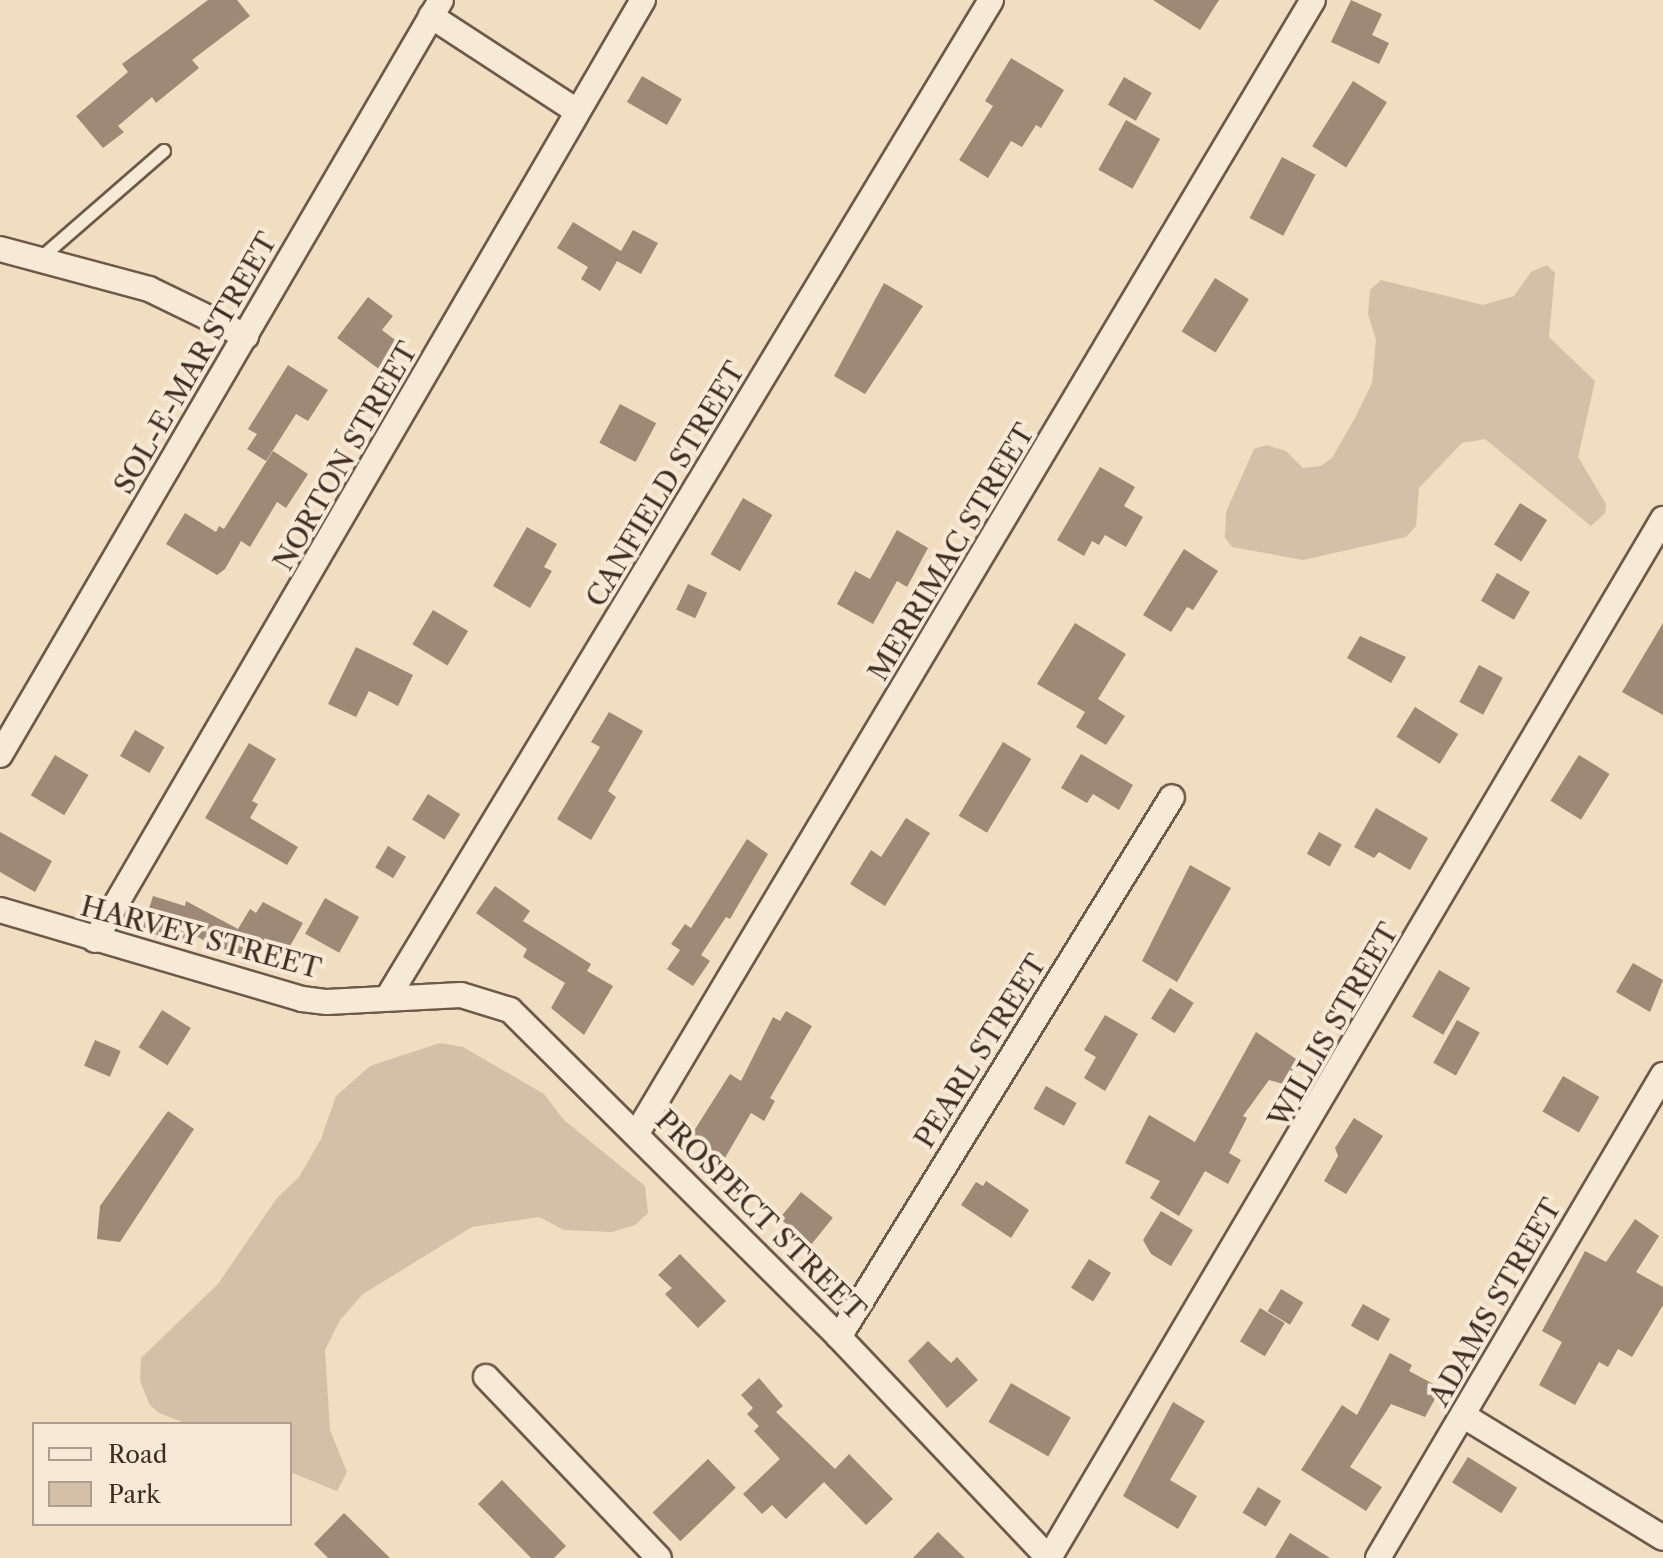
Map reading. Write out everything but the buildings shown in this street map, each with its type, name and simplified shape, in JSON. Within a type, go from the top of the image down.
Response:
[{"type":"street","name":"NORTON STREET","points":[[95,940],[643,0]]},
{"type":"street","name":"CANFIELD STREET","points":[[388,997],[991,0]]},
{"type":"street","name":"MERRIMAC STREET","points":[[637,1133],[1313,0]]},
{"type":"street","points":[[436,8],[577,111]]},
{"type":"street","name":"SOL-E-MAR STREET","points":[[0,755],[436,8]]},
{"type":"street","points":[[0,249],[149,289],[246,336]]},
{"type":"street","name":"WILLIS STREET","points":[[1049,1558],[1663,519]]},
{"type":"street","name":"PEARL STREET","points":[[839,1337],[1172,797]]},
{"type":"street","name":"HARVEY STREET","points":[[0,910],[302,999],[388,997]]},
{"type":"street","name":"PROSPECT STREET","points":[[388,997],[461,995],[510,1010],[839,1337],[1049,1558]]},
{"type":"street","name":"ADAMS STREET","points":[[1378,1558],[1663,1075]]},
{"type":"street","points":[[486,1377],[659,1558]]},
{"type":"street","points":[[1464,1416],[1663,1538]]},
{"type":"lane","points":[[41,258],[164,151]]},
{"type":"green space","points":[[1547,265],[1555,273],[1549,337],[1595,381],[1578,457],[1606,504],[1605,513],[1591,526],[1485,439],[1462,443],[1419,488],[1416,526],[1406,537],[1303,560],[1232,547],[1225,538],[1226,512],[1254,449],[1267,445],[1286,451],[1303,468],[1321,466],[1332,458],[1356,416],[1372,383],[1376,340],[1368,314],[1370,290],[1381,280],[1483,305],[1514,296],[1531,272]]},
{"type":"green space","points":[[440,1043],[463,1047],[544,1094],[564,1120],[645,1186],[648,1213],[635,1225],[612,1232],[564,1230],[539,1217],[472,1227],[363,1294],[340,1320],[325,1350],[330,1430],[347,1472],[337,1491],[292,1473],[292,1422],[183,1422],[159,1413],[150,1405],[140,1381],[141,1358],[218,1284],[277,1198],[299,1177],[321,1139],[336,1096],[370,1066]]}]
